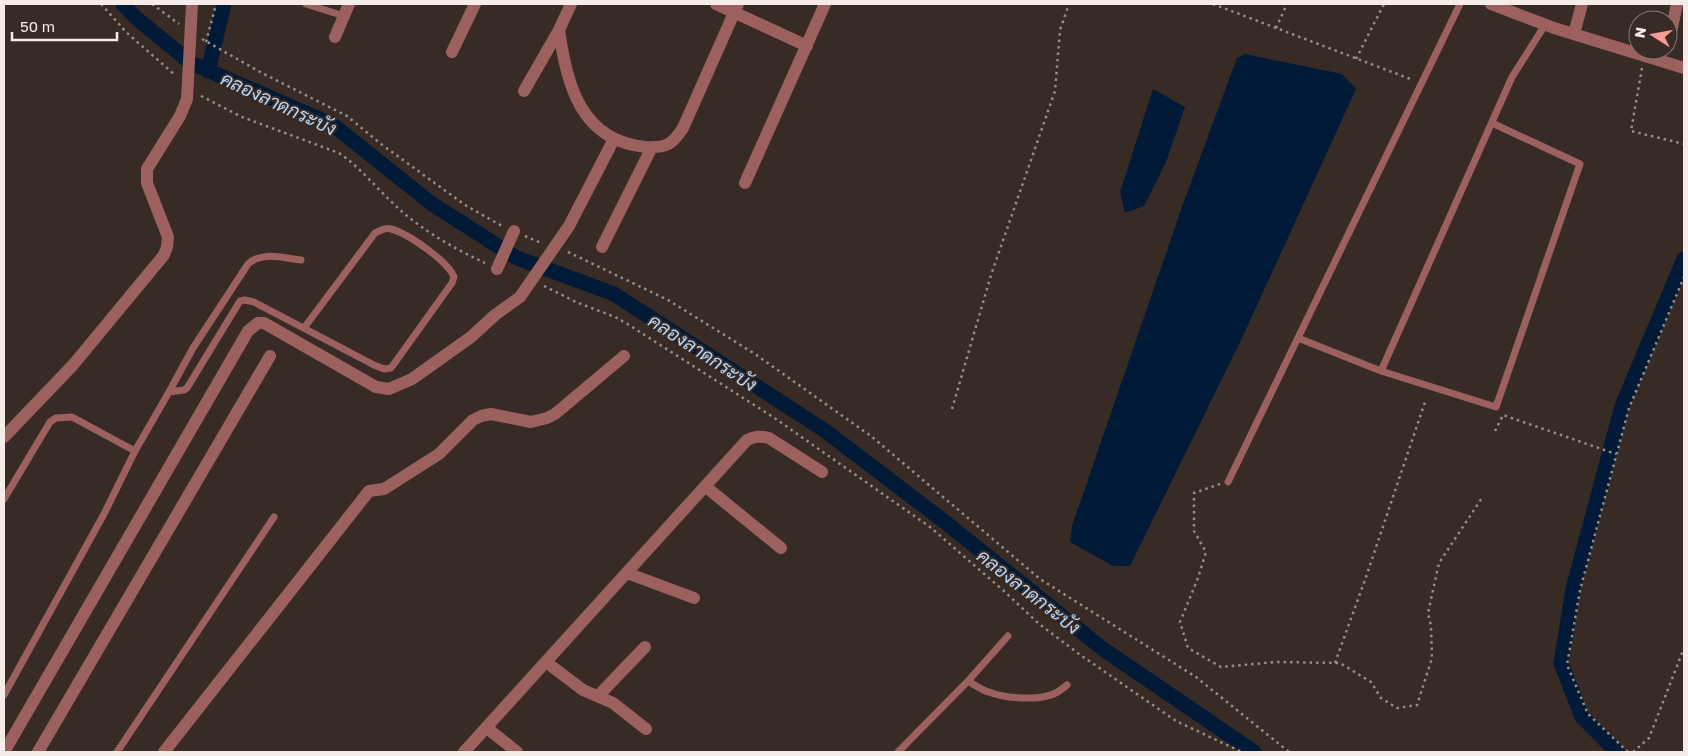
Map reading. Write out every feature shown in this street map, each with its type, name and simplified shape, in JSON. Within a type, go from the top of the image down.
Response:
[{"type":"street","points":[[4,437],[73,366],[164,255],[168,236],[147,183],[148,169],[192,95],[187,23],[192,4]]},
{"type":"street","points":[[335,37],[349,4]]},
{"type":"street","points":[[452,52],[475,4]]},
{"type":"street","points":[[524,91],[559,30],[571,4]]},
{"type":"street","points":[[716,4],[736,8],[807,46]]},
{"type":"street","points":[[746,183],[825,4]]},
{"type":"street","points":[[1491,4],[1545,25],[1628,51]]},
{"type":"street","points":[[1574,34],[1582,4]]},
{"type":"street","points":[[559,30],[568,79],[580,108],[590,121],[614,139],[652,147],[674,142],[683,128],[736,8]]},
{"type":"street","points":[[1671,60],[1682,68]]},
{"type":"street","points":[[4,752],[248,331],[258,323],[264,323],[376,387],[389,389],[412,380],[471,337],[495,315],[520,297],[569,226],[614,139]]},
{"type":"street","points":[[602,247],[652,147]]},
{"type":"street","points":[[498,266],[513,233]]},
{"type":"street","points":[[38,752],[270,356]]},
{"type":"street","points":[[164,752],[369,491],[384,489],[439,454],[480,416],[491,414],[531,422],[548,418],[624,356]]},
{"type":"street","points":[[464,752],[747,440],[761,436],[769,438],[822,472]]},
{"type":"street","points":[[706,486],[781,548]]},
{"type":"street","points":[[627,574],[694,598]]},
{"type":"street","points":[[598,696],[645,647]]},
{"type":"street","points":[[546,662],[583,690],[624,710],[646,729]]},
{"type":"street","points":[[487,728],[517,752]]},
{"type":"lane","points":[[306,4],[344,16]]},
{"type":"lane","points":[[1228,482],[1460,4]]},
{"type":"lane","points":[[1381,371],[1512,77],[1545,25]]},
{"type":"lane","points":[[1298,338],[1381,371],[1496,407],[1580,164],[1492,123]]},
{"type":"lane","points":[[170,392],[187,388],[240,301],[245,300],[254,302],[374,365],[384,369],[391,368],[452,284],[454,277],[452,271],[425,247],[397,232],[385,228],[375,233],[304,328]]},
{"type":"lane","points":[[4,695],[104,514],[135,451],[170,392],[193,348],[248,264],[255,257],[261,256],[301,260]]},
{"type":"lane","points":[[4,499],[50,422],[56,418],[72,417],[135,451]]},
{"type":"lane","points":[[117,752],[274,517]]},
{"type":"lane","points":[[898,752],[968,682],[1008,636]]},
{"type":"lane","points":[[968,682],[999,696],[1032,698],[1047,697],[1067,685]]},
{"type":"path","points":[[102,4],[126,34],[180,79]]},
{"type":"path","points":[[152,4],[187,23]]},
{"type":"path","points":[[206,42],[216,4]]},
{"type":"path","points":[[952,409],[991,275],[1055,91],[1060,30],[1069,4]]},
{"type":"path","points":[[1213,4],[1421,84]]},
{"type":"path","points":[[1276,28],[1287,4]]},
{"type":"path","points":[[1356,58],[1384,4]]},
{"type":"path","points":[[198,37],[262,73],[347,116],[381,144],[465,205],[513,233],[548,245]]},
{"type":"path","points":[[1643,60],[1631,131],[1684,144]]},
{"type":"path","points":[[192,95],[204,98],[242,118],[339,153],[349,160],[400,210],[434,235],[464,254],[498,266]]},
{"type":"path","points":[[564,250],[668,300],[755,354],[871,436],[1040,579],[1196,677],[1289,752]]},
{"type":"path","points":[[1628,752],[1588,714],[1567,665],[1580,590],[1629,408],[1684,277]]},
{"type":"path","points":[[539,285],[615,317],[773,417],[930,527],[1038,623],[1079,654],[1176,721],[1242,752]]},
{"type":"path","points":[[1335,663],[1426,399]]},
{"type":"path","points":[[1495,431],[1503,416],[1616,454]]},
{"type":"path","points":[[1228,482],[1194,493],[1194,530],[1206,552],[1198,578],[1180,622],[1188,648],[1221,667],[1276,662],[1340,663],[1371,682],[1381,698],[1398,708],[1416,705],[1432,658],[1431,626],[1428,613],[1439,562],[1482,498]]},
{"type":"path","points":[[1633,752],[1649,738],[1684,648]]},
{"type":"water","points":[[1245,54],[1342,74],[1356,89],[1243,336],[1130,566],[1113,566],[1070,542],[1072,526],[1183,204],[1237,58]]},
{"type":"water","points":[[1153,89],[1185,107],[1166,162],[1144,206],[1125,213],[1120,192]]},
{"type":"waterway","name":"คลองลาดกระบัง","points":[[123,4],[135,17],[191,63],[333,125],[432,204],[517,258],[614,294],[824,430],[945,522],[1103,649],[1254,752]]},
{"type":"waterway","points":[[208,71],[224,4]]},
{"type":"waterway","points":[[1617,752],[1582,717],[1561,663],[1573,589],[1622,406],[1684,259]]}]
